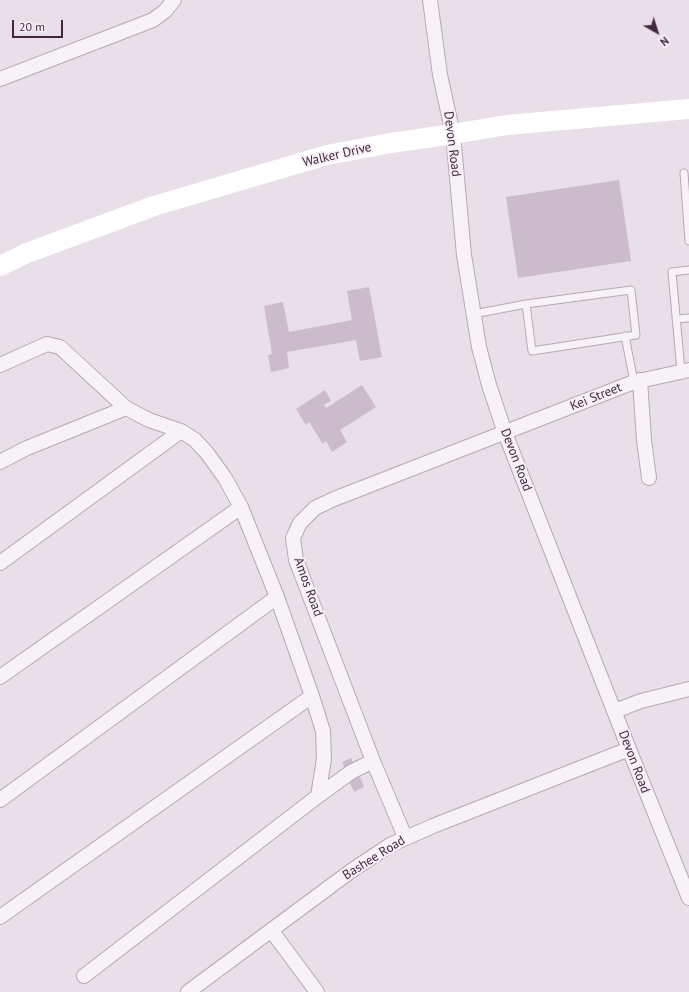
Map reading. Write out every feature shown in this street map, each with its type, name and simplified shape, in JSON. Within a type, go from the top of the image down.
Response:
[{"type":"street","points":[[0,79],[154,20],[166,11],[174,0]]},
{"type":"street","name":"Devon Road","points":[[430,0],[440,74],[453,134],[464,255],[480,347],[489,385],[505,433],[689,898]]},
{"type":"street","name":"Walker Drive","points":[[0,266],[27,253],[154,206],[328,155],[391,143],[507,125],[689,109]]},
{"type":"street","points":[[0,365],[40,346],[47,344],[54,345],[64,350],[126,408],[149,420],[181,431],[195,440],[207,453],[225,478],[241,507],[277,597],[312,696],[323,731],[324,744],[324,759],[318,796]]},
{"type":"street","name":"Kei Street","points":[[505,433],[637,381],[685,371]]},
{"type":"street","points":[[637,381],[649,478]]},
{"type":"street","points":[[0,462],[27,448],[126,408]]},
{"type":"street","points":[[0,563],[181,431]]},
{"type":"street","name":"Amos Road","points":[[405,838],[373,761],[296,560],[293,538],[300,523],[315,508],[505,433]]},
{"type":"street","points":[[0,677],[241,507]]},
{"type":"street","points":[[0,800],[277,597]]},
{"type":"street","points":[[615,711],[641,701],[689,689]]},
{"type":"street","points":[[0,917],[312,696]]},
{"type":"street","name":"Bashee Road","points":[[188,992],[271,930],[390,845],[629,749]]},
{"type":"street","points":[[84,976],[318,796],[351,772],[373,761]]},
{"type":"street","points":[[271,930],[317,992]]},
{"type":"lane","points":[[684,173],[689,241]]},
{"type":"lane","points":[[685,371],[676,319],[672,272],[689,270]]},
{"type":"lane","points":[[474,314],[526,304],[631,290],[636,335],[532,351],[526,304]]},
{"type":"lane","points":[[676,319],[689,318]]},
{"type":"lane","points":[[625,336],[637,381]]},
{"type":"building","points":[[619,180],[631,261],[518,278],[506,197]]},
{"type":"building","points":[[369,287],[382,357],[360,361],[356,340],[287,352],[289,368],[271,372],[268,355],[272,354],[264,306],[283,302],[289,332],[352,320],[347,291]]},
{"type":"building","points":[[362,385],[376,407],[340,430],[347,442],[332,452],[326,441],[323,444],[309,422],[306,425],[296,409],[325,390],[331,401],[324,405],[326,408]]},
{"type":"building","points":[[351,758],[354,765],[345,769],[342,762]]},
{"type":"building","points":[[360,777],[364,787],[354,792],[349,781]]}]
